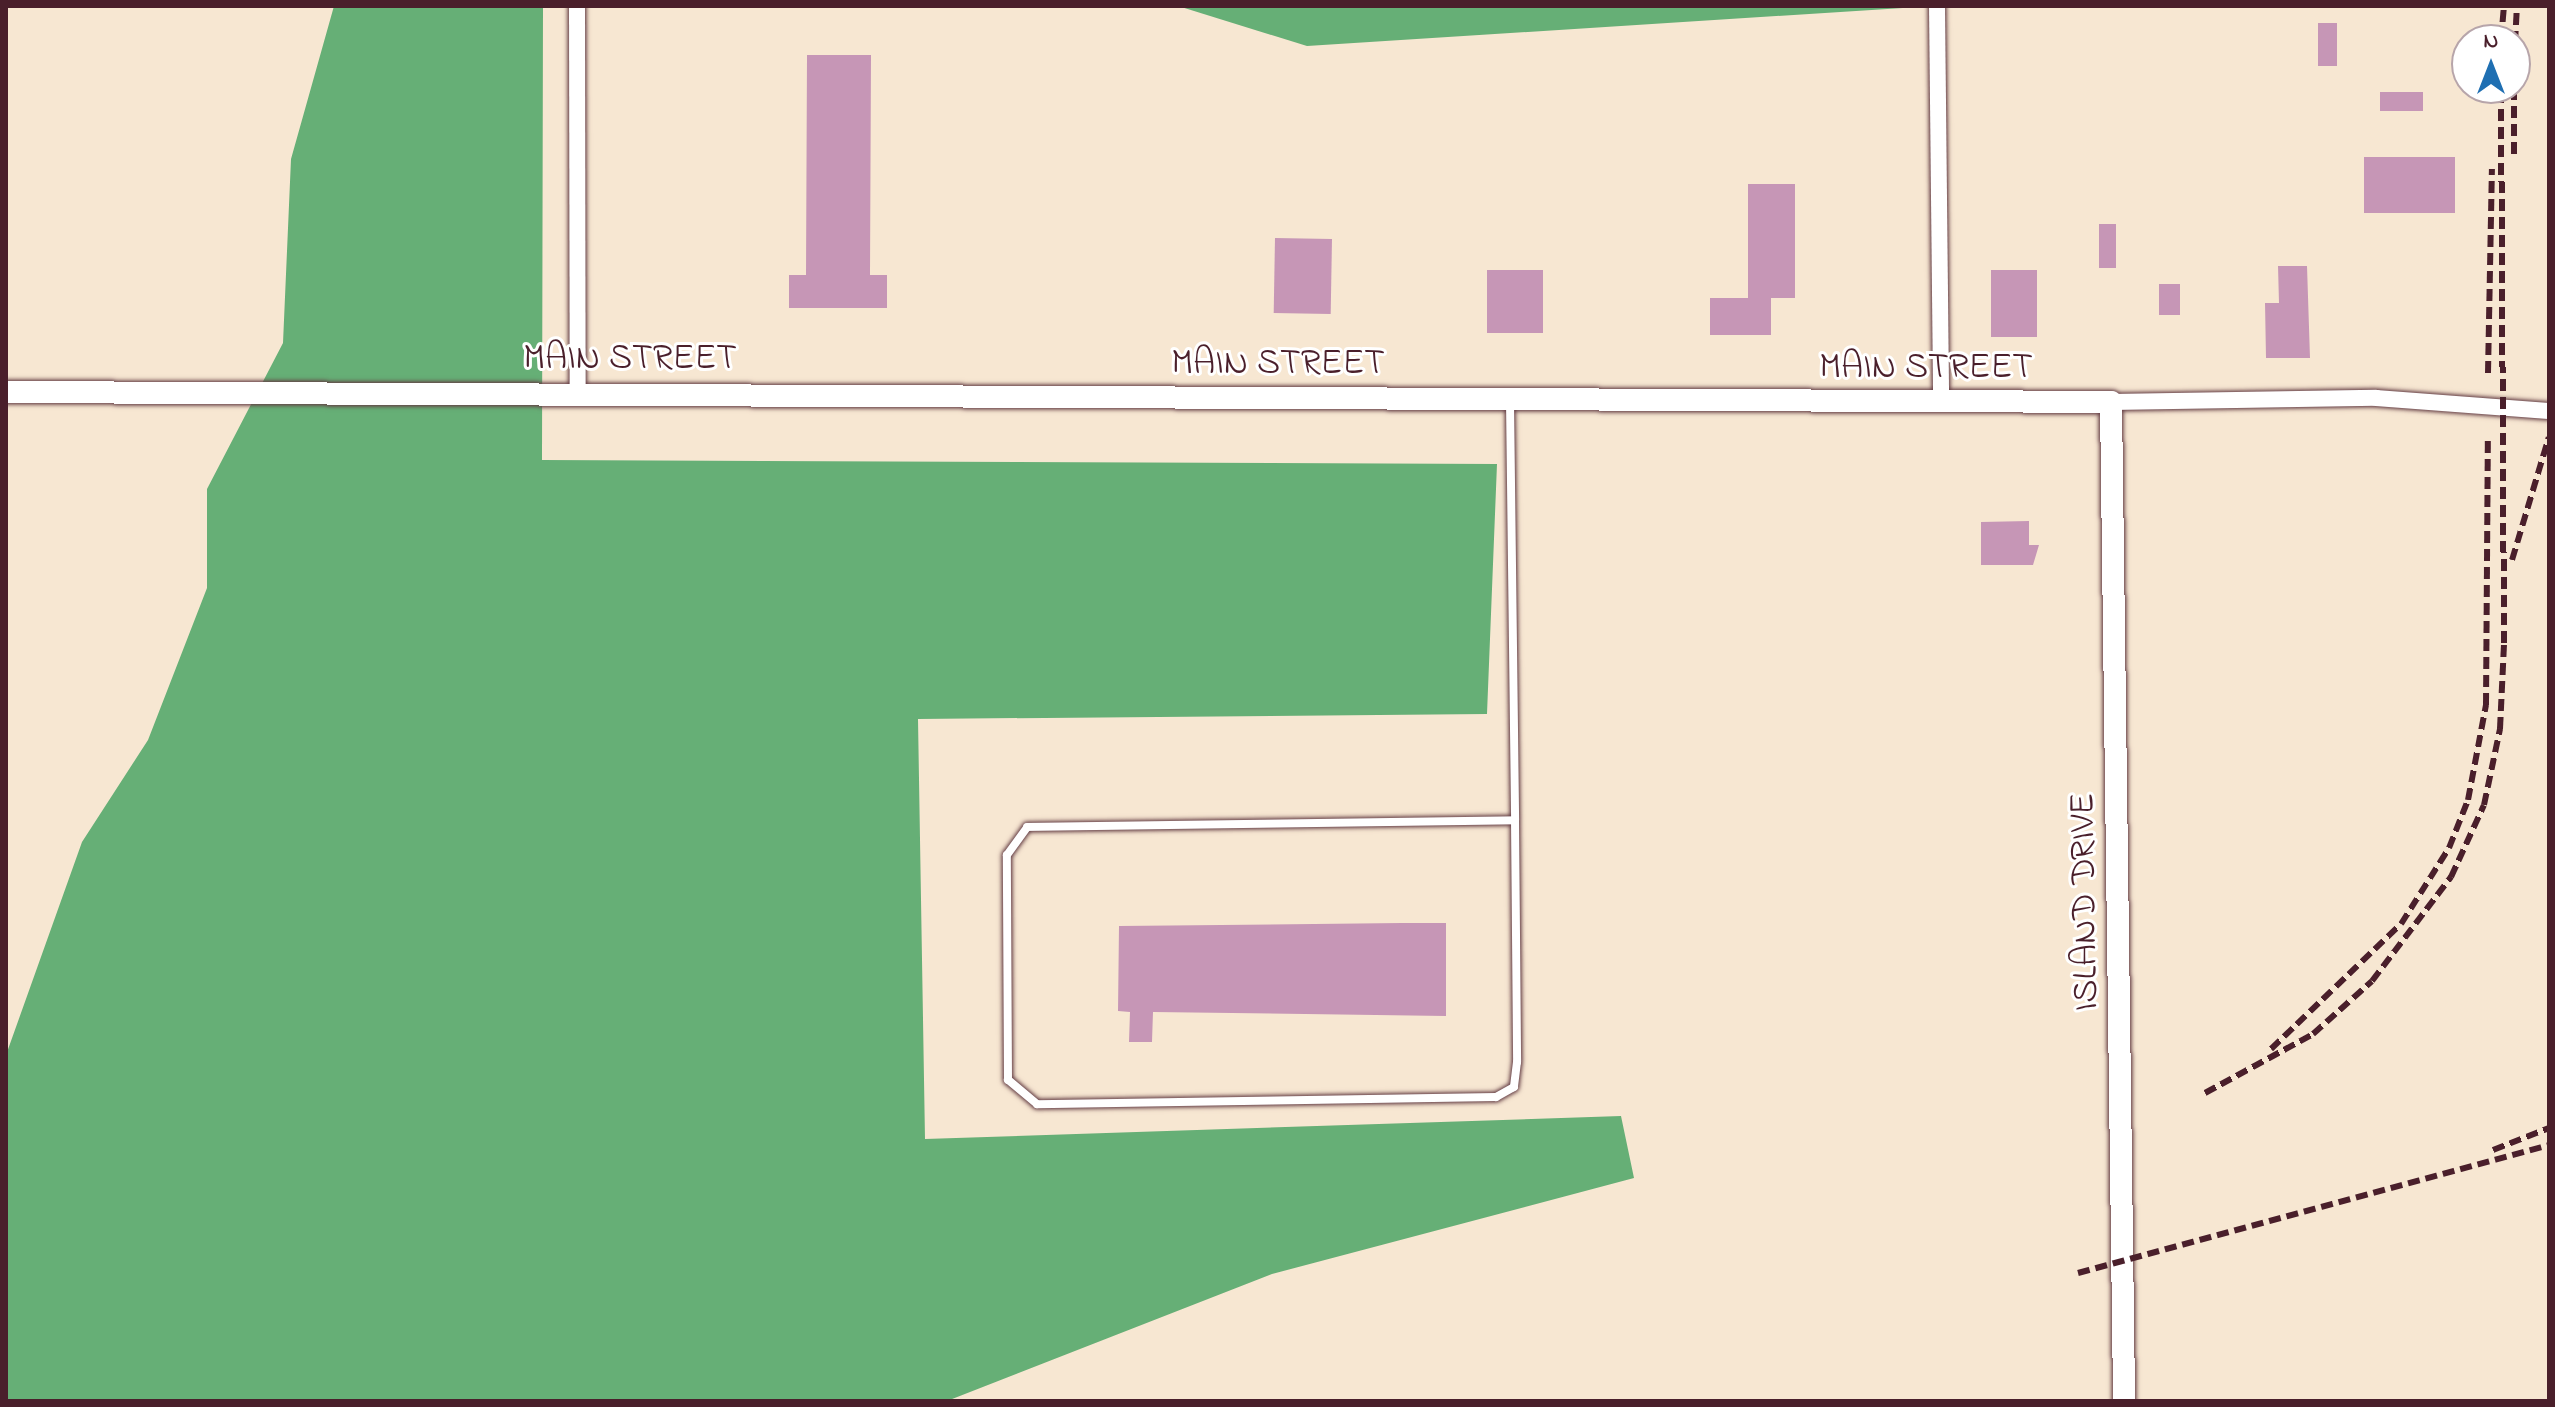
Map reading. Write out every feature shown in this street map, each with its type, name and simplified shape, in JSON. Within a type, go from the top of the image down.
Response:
[{"type":"street","points":[[577,6],[578,393]]},
{"type":"street","points":[[1937,6],[1941,404]]},
{"type":"street","name":"MAIN STREET","points":[[6,392],[578,393],[1941,404],[2376,398],[2549,411]]},
{"type":"street","name":"ISLAND DRIVE","points":[[2111,402],[2124,1401]]},
{"type":"lane","points":[[1510,401],[1515,820],[1517,1062],[1514,1087],[1496,1097],[1037,1104],[1008,1080],[1007,855],[1027,827],[1515,820]]},
{"type":"green space","points":[[334,6],[543,6],[542,460],[1497,464],[1487,714],[918,719],[925,1139],[1621,1116],[1634,1178],[1272,1274],[947,1401],[6,1401],[6,1055],[82,842],[148,740],[207,588],[207,489],[283,343],[291,159]]},
{"type":"green space","points":[[1178,6],[1934,6],[1307,46]]},
{"type":"building","points":[[2318,23],[2337,23],[2337,66],[2318,66]]},
{"type":"building","points":[[807,55],[871,55],[870,275],[887,275],[887,308],[789,308],[789,275],[806,275]]},
{"type":"building","points":[[2380,92],[2423,92],[2423,111],[2380,111]]},
{"type":"building","points":[[2364,157],[2455,157],[2455,213],[2364,213]]},
{"type":"building","points":[[1748,184],[1795,184],[1795,298],[1771,298],[1771,335],[1710,335],[1710,298],[1748,298]]},
{"type":"building","points":[[2099,224],[2116,224],[2116,268],[2099,268]]},
{"type":"building","points":[[1275,238],[1332,239],[1331,314],[1274,313]]},
{"type":"building","points":[[2278,266],[2307,266],[2310,358],[2266,358],[2265,303],[2279,303]]},
{"type":"building","points":[[1487,270],[1543,270],[1543,333],[1487,333]]},
{"type":"building","points":[[1991,270],[2037,270],[2037,337],[1991,337]]},
{"type":"building","points":[[2159,284],[2180,284],[2180,315],[2159,315]]},
{"type":"building","points":[[2029,521],[2029,545],[2039,545],[2033,565],[1981,565],[1981,522]]},
{"type":"building","points":[[1446,923],[1446,1016],[1153,1012],[1152,1042],[1129,1042],[1130,1012],[1118,1011],[1119,926]]},
{"type":"railway","points":[[2502,24],[2504,6]]},
{"type":"railway","points":[[2516,24],[2517,6]]},
{"type":"railway","points":[[2205,1093],[2313,1034],[2372,981],[2451,877],[2484,805],[2500,729],[2504,643],[2501,104]]},
{"type":"railway","points":[[2514,104],[2514,155]]},
{"type":"railway","points":[[2488,373],[2492,169]]},
{"type":"railway","points":[[2271,1049],[2401,924],[2449,848],[2468,800],[2486,705],[2488,437]]},
{"type":"railway","points":[[2512,560],[2549,437]]},
{"type":"railway","points":[[2493,1150],[2549,1128]]},
{"type":"railway","points":[[2078,1273],[2549,1145]]}]
